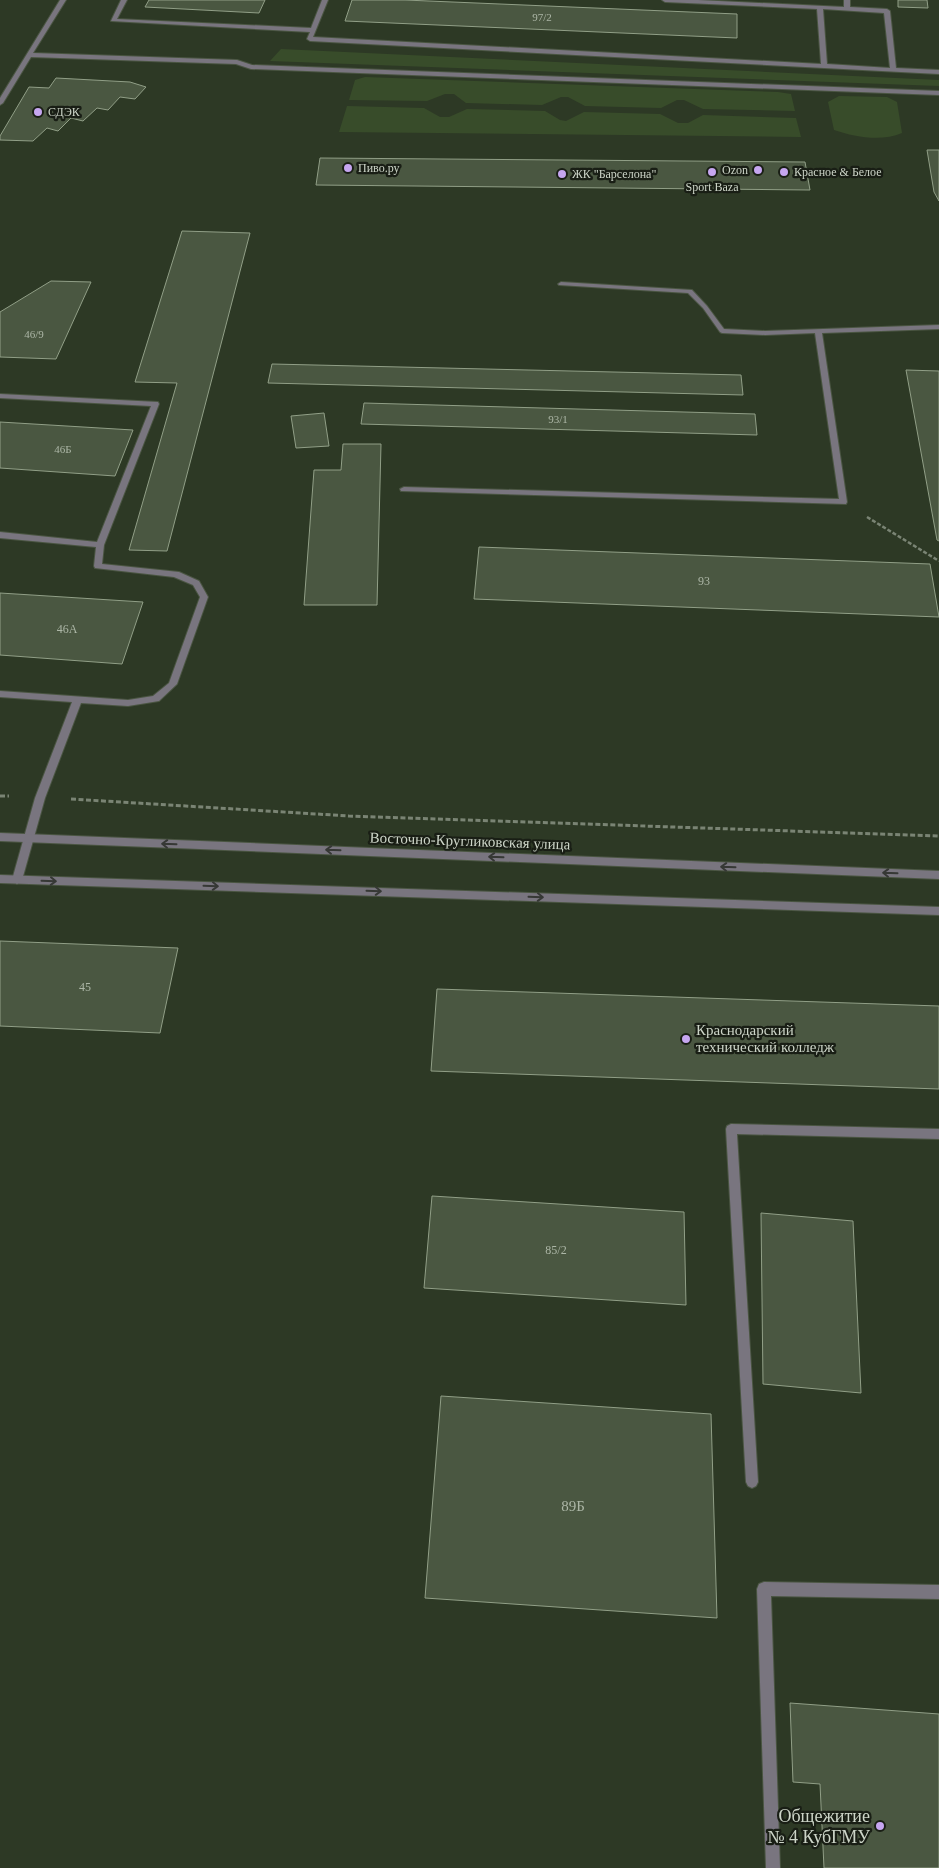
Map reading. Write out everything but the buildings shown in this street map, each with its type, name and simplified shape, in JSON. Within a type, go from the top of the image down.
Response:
[{"type":"street","points":[[0,103],[63,0]]},
{"type":"street","points":[[124,0],[113,20],[313,30]]},
{"type":"street","points":[[325,0],[310,39],[939,72]]},
{"type":"street","points":[[665,0],[887,11],[893,69]]},
{"type":"street","points":[[846,0],[847,9]]},
{"type":"street","points":[[820,8],[824,65]]},
{"type":"street","points":[[29,54],[236,62],[251,67],[939,93]]},
{"type":"street","points":[[0,88],[9,88]]},
{"type":"street","points":[[561,284],[690,291],[722,330],[765,334],[939,327]]},
{"type":"street","points":[[404,489],[843,502],[818,331]]},
{"type":"street","points":[[0,396],[155,404],[100,545],[98,566],[176,574],[196,583],[204,597],[173,684],[156,699],[128,703],[0,694]]},
{"type":"street","points":[[0,534],[100,545]]},
{"type":"street","points":[[17,880],[40,798],[78,699]]},
{"type":"street","name":"Восточно-Кругликовская улица","points":[[0,837],[939,875]]},
{"type":"street","points":[[0,879],[939,910]]},
{"type":"street","points":[[752,1482],[731,1129],[939,1134]]},
{"type":"street","points":[[773,1868],[764,1589],[939,1592]]},
{"type":"path","points":[[843,502],[939,561]]},
{"type":"path","points":[[0,796],[90,799],[348,816],[939,836]]},
{"type":"green space","points":[[281,49],[939,80],[939,86],[270,61]]},
{"type":"green space","points":[[365,77],[778,92],[791,94],[795,111],[703,109],[684,100],[677,100],[661,108],[585,106],[568,97],[561,97],[542,105],[466,103],[454,94],[445,94],[427,101],[349,100],[355,80]]},
{"type":"green space","points":[[839,96],[887,97],[897,102],[902,133],[877,138],[851,135],[834,130],[828,102]]},
{"type":"green space","points":[[347,106],[424,108],[440,117],[449,117],[467,109],[545,111],[560,120],[566,121],[584,112],[660,114],[678,123],[688,123],[703,115],[796,118],[801,137],[339,132]]},
{"type":"place","name":"СДЭК","points":[[38,112]]},
{"type":"place","name":"Пиво.ру","points":[[348,168]]},
{"type":"place","name":"Ozon","points":[[758,170]]},
{"type":"place","name":"Sport Baza","points":[[712,172]]},
{"type":"place","name":"Красное & Белое","points":[[784,172]]},
{"type":"place","name":"ЖК \"Барселона\"","points":[[562,174]]},
{"type":"place","name":"Краснодарский технический колледж","points":[[686,1039]]},
{"type":"place","name":"Общежитие № 4 КубГМУ","points":[[880,1826]]}]
